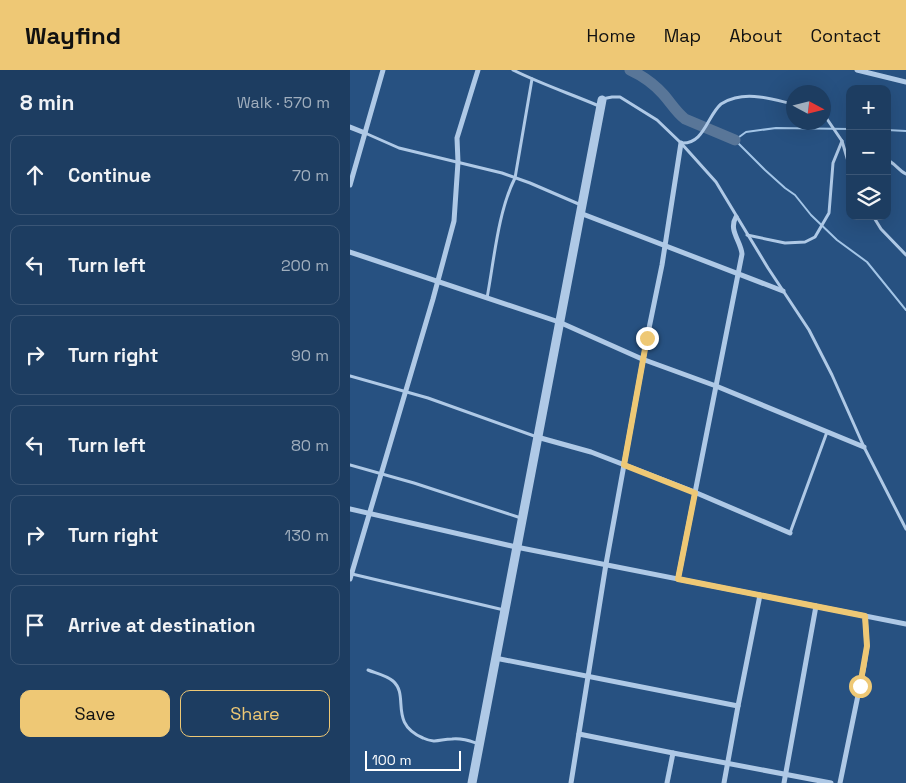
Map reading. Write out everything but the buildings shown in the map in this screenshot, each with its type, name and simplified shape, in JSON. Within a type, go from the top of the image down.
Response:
[{"type":"street","points":[[350,185],[383,70]]},
{"type":"street","points":[[351,576],[438,282],[454,221],[458,162],[457,138],[478,70]]},
{"type":"street","points":[[857,70],[906,82]]},
{"type":"street","points":[[885,77],[887,70]]},
{"type":"street","points":[[472,783],[601,103]]},
{"type":"street","points":[[350,127],[365,133]]},
{"type":"street","points":[[571,783],[606,564],[665,247],[681,143]]},
{"type":"street","points":[[581,209],[665,247],[783,292]]},
{"type":"street","points":[[678,579],[742,254],[734,229],[733,222],[736,217]]},
{"type":"street","points":[[350,252],[559,322],[643,360],[716,386],[864,447]]},
{"type":"street","points":[[537,437],[591,452],[790,533]]},
{"type":"street","points":[[350,509],[516,547],[906,624]]},
{"type":"street","points":[[724,783],[760,595]]},
{"type":"street","points":[[784,783],[816,606]]},
{"type":"street","points":[[840,783],[867,646],[865,616]]},
{"type":"street","points":[[495,658],[738,706]]},
{"type":"street","points":[[579,734],[831,783]]},
{"type":"street","points":[[667,783],[673,753]]},
{"type":"lane","points":[[513,70],[532,79],[601,103],[612,97],[620,97],[631,102],[657,120],[681,143],[716,182],[783,292],[810,330],[864,447],[906,529]]},
{"type":"lane","points":[[487,298],[503,210],[509,190],[516,178],[532,79]]},
{"type":"lane","points":[[681,143],[689,144],[696,139],[721,104],[734,98],[746,96],[786,103]]},
{"type":"lane","points":[[831,125],[842,141],[846,154]]},
{"type":"lane","points":[[365,133],[399,148],[502,173],[581,209]]},
{"type":"lane","points":[[747,234],[785,243],[805,242],[815,237],[830,213],[833,164],[842,141]]},
{"type":"lane","points":[[891,161],[906,174]]},
{"type":"lane","points":[[875,220],[881,229],[906,255]]},
{"type":"lane","points":[[350,376],[406,392],[537,437]]},
{"type":"lane","points":[[790,533],[827,432]]},
{"type":"lane","points":[[350,465],[522,518]]},
{"type":"lane","points":[[351,576],[504,610]]},
{"type":"lane","points":[[368,670],[393,681],[400,693],[402,721],[422,738],[438,742],[461,739],[479,744]]},
{"type":"waterway","points":[[630,70],[656,87],[685,119],[735,140]]},
{"type":"waterway","points":[[846,129],[776,128],[746,132],[735,140],[765,170],[795,195],[811,215],[837,240],[867,262],[906,310]]},
{"type":"waterway","points":[[891,130],[906,131]]},
{"type":"route","points":[[647,338],[624,465],[695,493],[678,579],[865,616],[867,646],[860,686]]}]
